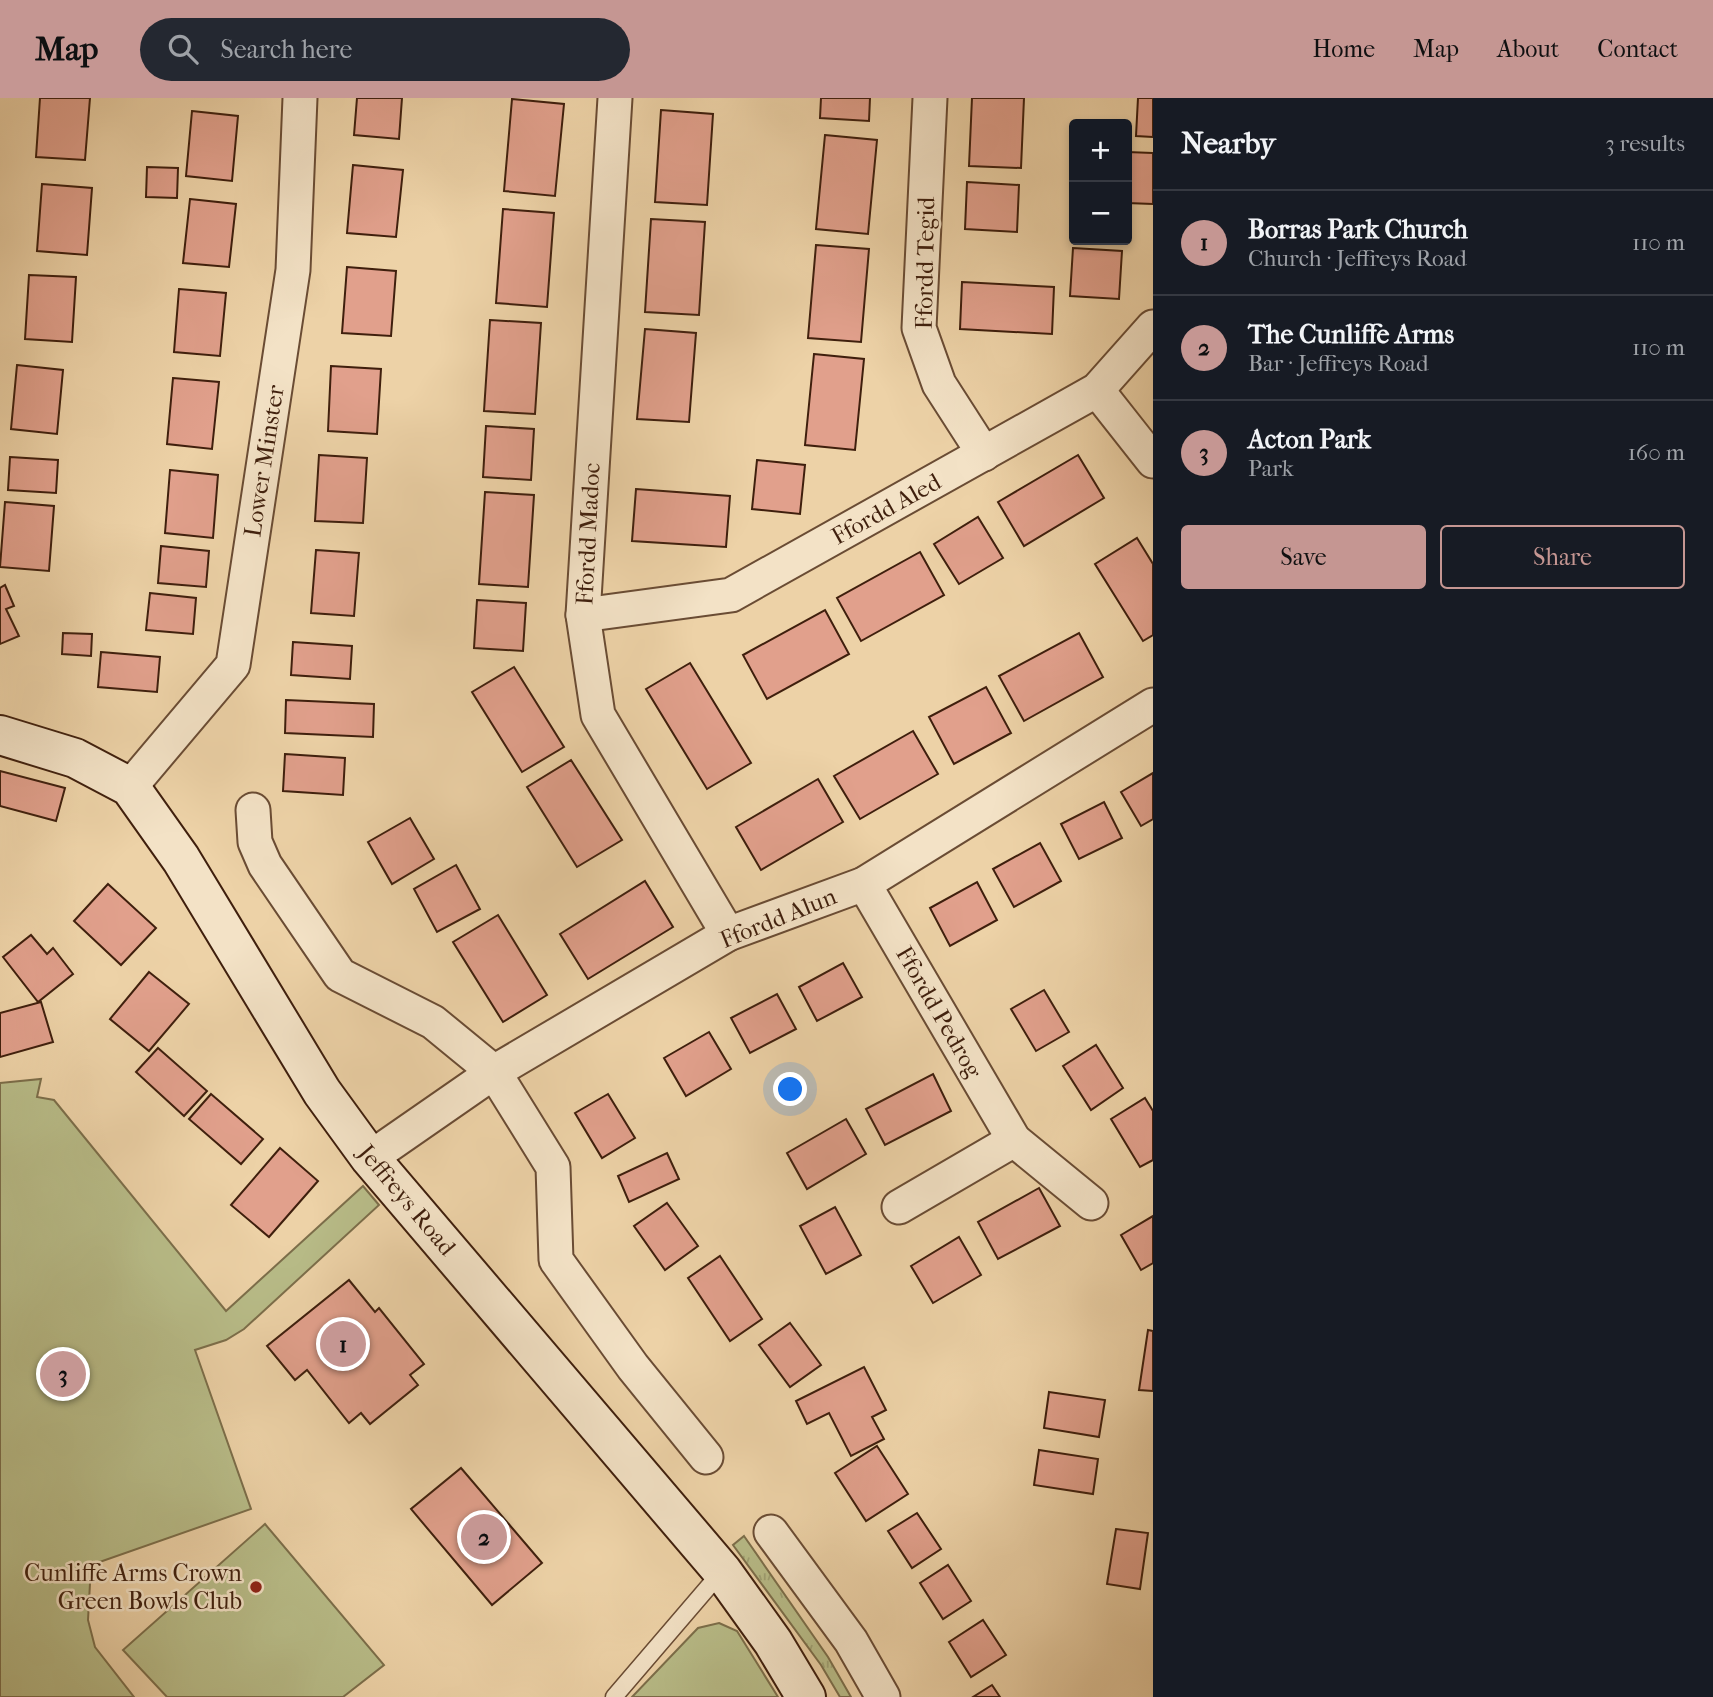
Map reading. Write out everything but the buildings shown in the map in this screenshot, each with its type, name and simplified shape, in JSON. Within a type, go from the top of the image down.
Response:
[{"type":"street","name":"Lower Minster","points":[[130,787],[233,666],[293,270],[300,98]]},
{"type":"street","name":"Ffordd Madoc","points":[[615,98],[583,615],[598,715],[728,934]]},
{"type":"street","name":"Ffordd Tegid","points":[[930,98],[919,328],[939,384],[984,454]]},
{"type":"street","name":"Ffordd Aled","points":[[583,615],[731,596],[1097,390],[1153,327]]},
{"type":"street","points":[[1097,390],[1153,461]]},
{"type":"street","name":"Ffordd Alun","points":[[370,1158],[494,1072],[728,934],[864,884],[1153,705]]},
{"type":"street","name":"Jeffreys Road","points":[[0,735],[75,758],[130,787],[181,859],[322,1093],[370,1158],[722,1571],[774,1642],[806,1697]]},
{"type":"street","points":[[253,810],[255,842],[265,865],[340,975],[433,1023],[494,1072],[553,1167],[555,1260],[633,1367],[706,1457]]},
{"type":"street","name":"Ffordd Pedrog","points":[[864,884],[1014,1140],[1091,1203]]},
{"type":"street","points":[[899,1207],[1014,1140]]},
{"type":"street","points":[[771,1532],[851,1641],[883,1697]]},
{"type":"lane","points":[[614,1697],[722,1571]]},
{"type":"green space","points":[[41,1079],[37,1097],[54,1100],[226,1311],[363,1186],[379,1205],[244,1329],[226,1340],[195,1350],[251,1509],[91,1565],[88,1620],[95,1647],[134,1697],[0,1697],[0,1083]]},
{"type":"green space","name":"Cunliffe Arms Crown Green Bowls Club","points":[[265,1524],[384,1665],[343,1697],[167,1697],[123,1650]]},
{"type":"green space","points":[[744,1536],[828,1657],[851,1697],[840,1697],[821,1665],[733,1545]]},
{"type":"green space","points":[[719,1623],[737,1631],[778,1697],[632,1697],[698,1628]]},
{"type":"place","name":"Borras Park Church","points":[[343,1344]]},
{"type":"place","name":"Acton Park","points":[[63,1374]]},
{"type":"place","name":"The Cunliffe Arms","points":[[484,1537]]},
{"type":"place","name":"Cunliffe Arms Crown Green Bowls Club","points":[[256,1587]]}]
